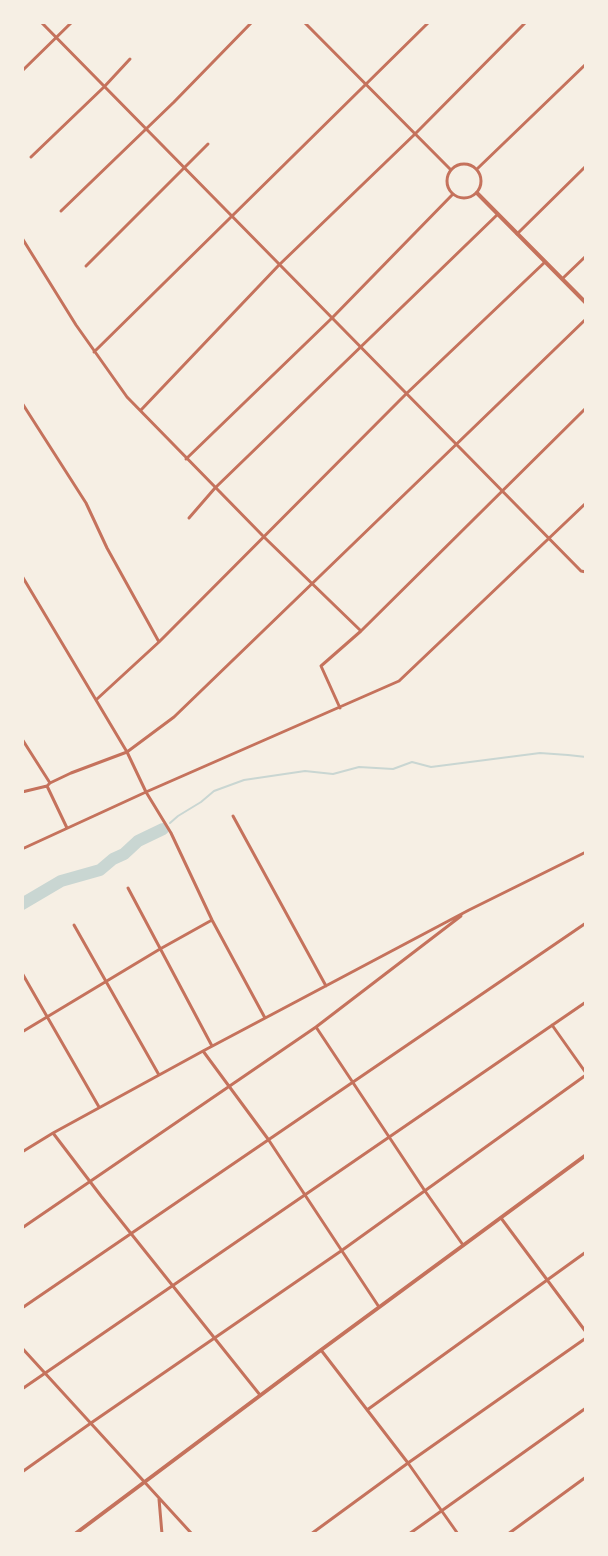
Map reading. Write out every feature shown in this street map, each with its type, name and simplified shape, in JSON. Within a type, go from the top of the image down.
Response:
[{"type":"street","points":[[41,22],[581,571],[585,572]]},
{"type":"street","points":[[22,71],[72,22]]},
{"type":"street","points":[[61,211],[189,87],[252,22]]},
{"type":"street","points":[[304,22],[451,170]]},
{"type":"street","points":[[94,352],[429,22]]},
{"type":"street","points":[[141,410],[279,265],[415,134],[526,22]]},
{"type":"street","points":[[31,157],[130,59]]},
{"type":"street","points":[[477,169],[585,64]]},
{"type":"street","points":[[86,266],[208,144]]},
{"type":"street","points":[[466,164],[477,169],[482,181],[477,193],[465,198],[453,194],[447,184],[451,170],[458,165],[466,164]]},
{"type":"street","points":[[517,234],[585,166]]},
{"type":"street","points":[[477,193],[585,303]]},
{"type":"street","points":[[186,459],[332,318],[453,194]]},
{"type":"street","points":[[189,518],[215,488],[498,214]]},
{"type":"street","points":[[22,238],[94,352],[127,398],[311,584],[361,631]]},
{"type":"street","points":[[562,279],[585,256]]},
{"type":"street","points":[[97,699],[159,642],[406,394],[545,262]]},
{"type":"street","points":[[22,792],[127,752],[174,717],[585,319]]},
{"type":"street","points":[[22,403],[86,503],[107,548],[159,642]]},
{"type":"street","points":[[340,708],[321,666],[361,631],[585,408]]},
{"type":"street","points":[[22,849],[399,681],[585,503]]},
{"type":"street","points":[[22,576],[127,752],[146,792],[171,833],[212,920],[265,1018]]},
{"type":"street","points":[[22,739],[48,784],[67,828]]},
{"type":"street","points":[[233,816],[326,986]]},
{"type":"street","points":[[22,1152],[212,1046],[469,910],[585,852]]},
{"type":"street","points":[[128,888],[212,1046]]},
{"type":"street","points":[[22,1228],[315,1027],[469,910]]},
{"type":"street","points":[[22,1032],[212,920]]},
{"type":"street","points":[[22,1308],[585,923]]},
{"type":"street","points":[[74,925],[159,1075]]},
{"type":"street","points":[[22,973],[99,1107]]},
{"type":"street","points":[[22,1389],[585,1002]]},
{"type":"street","points":[[22,1472],[341,1251],[585,1074],[552,1025]]},
{"type":"street","points":[[315,1027],[463,1245]]},
{"type":"street","points":[[203,1051],[268,1139],[379,1307]]},
{"type":"street","points":[[53,1133],[260,1395]]},
{"type":"street","points":[[75,1533],[585,1155]]},
{"type":"street","points":[[500,1218],[585,1332]]},
{"type":"street","points":[[367,1410],[585,1252]]},
{"type":"street","points":[[311,1533],[585,1338]]},
{"type":"street","points":[[22,1348],[192,1533]]},
{"type":"street","points":[[321,1350],[408,1463],[458,1533]]},
{"type":"street","points":[[409,1533],[585,1408]]},
{"type":"street","points":[[508,1533],[585,1477]]},
{"type":"street","points":[[159,1497],[162,1533]]},
{"type":"waterway","points":[[170,823],[214,791],[244,780],[305,771],[333,774],[359,767],[393,769],[412,762],[431,767],[540,753],[586,757]]},
{"type":"waterway","points":[[22,904],[61,881],[100,870],[113,859],[124,854],[138,841],[163,829]]}]
